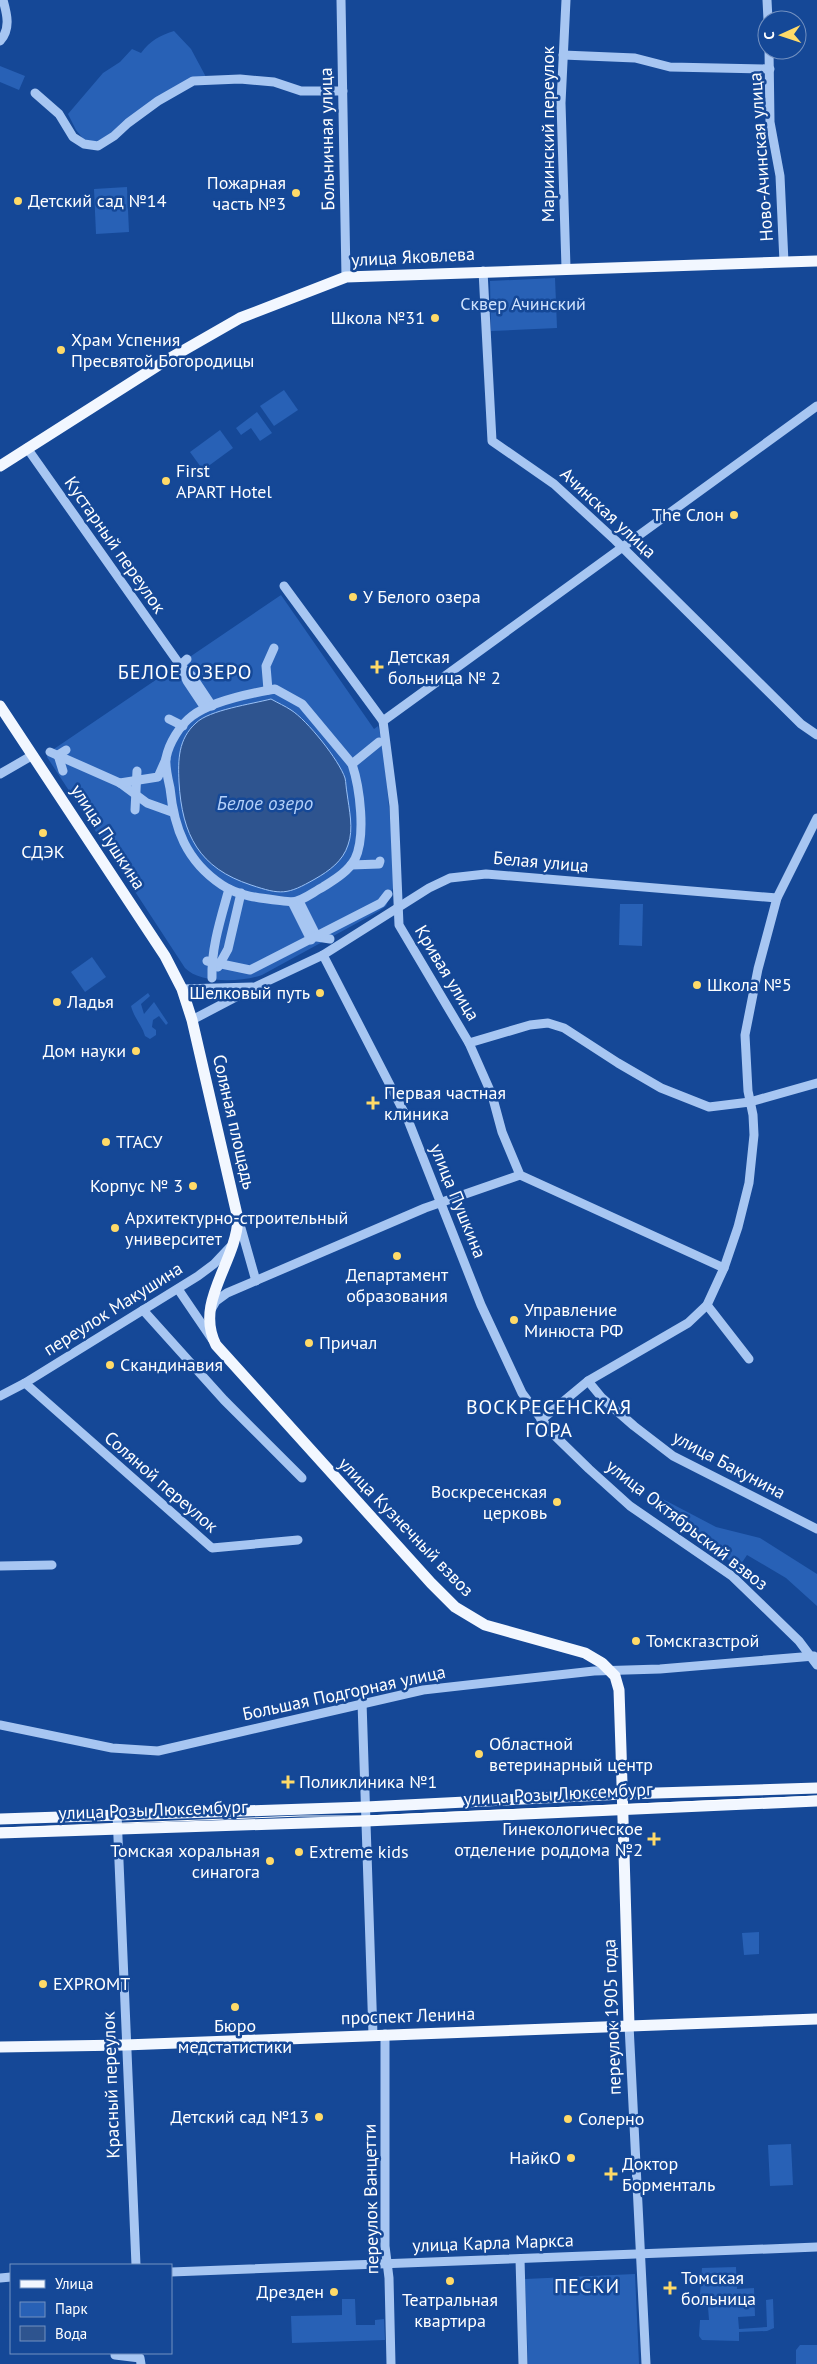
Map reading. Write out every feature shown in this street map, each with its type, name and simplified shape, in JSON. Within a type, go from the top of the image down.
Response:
[{"type":"main road","name":"улица Яковлева","points":[[0,466],[165,361],[240,318],[346,277],[566,268],[817,261]]},
{"type":"main road","name":"улица Пушкина","points":[[0,706],[165,956],[182,989],[192,1020]]},
{"type":"main road","name":"Соляная площадь","points":[[192,1020],[238,1220],[236,1241],[212,1296],[208,1319],[210,1334],[216,1345]]},
{"type":"main road","name":"улица Кузнечный взвоз","points":[[216,1345],[430,1582],[455,1607],[485,1625],[585,1653],[612,1670]]},
{"type":"main road","name":"переулок 1905 года","points":[[612,1670],[618,1690],[629,2025]]},
{"type":"main road","name":"улица Розы Люксембург","points":[[0,1819],[366,1807],[622,1794],[817,1788]]},
{"type":"main road","name":"улица Розы Люксембург","points":[[0,1832],[366,1820],[817,1801]]},
{"type":"main road","name":"проспект Ленина","points":[[0,2047],[126,2045],[817,2019]]},
{"type":"street","points":[[0,41],[5,36],[8,22],[3,0]]},
{"type":"street","name":"Больничная улица","points":[[341,0],[346,277]]},
{"type":"street","name":"Мариинский переулок","points":[[566,0],[561,112],[566,268]]},
{"type":"street","points":[[563,55],[635,58],[670,67],[770,69]]},
{"type":"street","name":"Ново-Ачинская улица","points":[[770,60],[770,122],[780,176],[784,262]]},
{"type":"street","points":[[35,93],[59,114],[73,137],[84,144],[98,146],[114,136],[128,122],[158,101],[193,81],[240,79],[274,82],[301,92],[343,91]]},
{"type":"street","name":"Ачинская улица","points":[[483,271],[492,441],[554,484],[623,548],[801,724],[817,736]]},
{"type":"street","points":[[383,721],[817,406]]},
{"type":"street","name":"Кустарный переулок","points":[[28,448],[189,678]]},
{"type":"street","name":"Кривая улица","points":[[284,586],[383,721],[394,806],[398,857],[397,910],[399,925],[469,1043],[492,1095],[502,1132],[520,1175]]},
{"type":"street","points":[[268,690],[263,667],[274,648]]},
{"type":"street","points":[[189,678],[203,691],[208,705]]},
{"type":"street","points":[[189,678],[208,705]]},
{"type":"street","points":[[120,782],[136,776],[158,777],[174,736],[190,717],[208,705],[275,689],[306,707],[352,764],[356,775],[361,810],[361,827],[359,847],[351,865],[331,882],[295,902],[229,889],[210,875],[195,860],[175,830],[166,758]]},
{"type":"street","points":[[169,719],[183,726]]},
{"type":"street","points":[[352,764],[380,742]]},
{"type":"street","points":[[0,774],[33,755]]},
{"type":"street","points":[[56,755],[120,782],[147,803],[172,812]]},
{"type":"street","points":[[135,810],[136,776]]},
{"type":"street","points":[[541,1420],[588,1381],[688,1323],[707,1306],[724,1268],[738,1227],[748,1187],[754,1135],[745,1035],[758,969],[776,898],[817,818]]},
{"type":"street","points":[[351,865],[378,864],[380,861]]},
{"type":"street","name":"Белая улица","points":[[323,955],[429,888],[450,878],[486,874],[776,898]]},
{"type":"street","points":[[213,962],[213,946],[229,889]]},
{"type":"street","points":[[213,962],[228,952],[242,893]]},
{"type":"street","points":[[213,962],[250,970],[381,903],[388,894]]},
{"type":"street","points":[[295,902],[302,920],[314,938]]},
{"type":"street","points":[[222,909],[238,915]]},
{"type":"street","points":[[314,938],[330,939]]},
{"type":"street","points":[[213,946],[228,952]]},
{"type":"street","points":[[192,1020],[255,987],[323,955]]},
{"type":"street","name":"улица Пушкина","points":[[323,955],[408,1120],[439,1204],[481,1305],[518,1385],[541,1420]]},
{"type":"street","points":[[182,989],[255,987]]},
{"type":"street","points":[[469,1043],[530,1025],[548,1024],[564,1028],[618,1063],[662,1088],[710,1107],[750,1102],[817,1083]]},
{"type":"street","points":[[208,1319],[216,1300],[226,1293],[439,1204],[520,1175],[724,1268]]},
{"type":"street","points":[[238,1220],[256,1280]]},
{"type":"street","name":"переулок Макушина","points":[[0,1396],[25,1383],[178,1289],[214,1264],[236,1241]]},
{"type":"street","points":[[178,1289],[216,1345]]},
{"type":"street","points":[[707,1306],[749,1359]]},
{"type":"street","points":[[143,1310],[224,1400],[302,1478]]},
{"type":"street","name":"улица Бакунина","points":[[588,1381],[602,1398],[628,1421],[673,1456],[817,1529]]},
{"type":"street","name":"Соляной переулок","points":[[25,1383],[212,1548],[298,1540]]},
{"type":"street","name":"улица Октябрьский взвоз","points":[[541,1420],[589,1469],[630,1506],[732,1576],[764,1605],[814,1656],[817,1665]]},
{"type":"street","points":[[0,1566],[52,1565]]},
{"type":"street","name":"Большая Подгорная улица","points":[[0,1725],[112,1748],[158,1751],[362,1702],[423,1690],[612,1670],[660,1669],[814,1656]]},
{"type":"street","name":"переулок Ванцетти","points":[[362,1702],[366,1820],[379,2034],[385,2246],[391,2364]]},
{"type":"street","name":"Красный переулок","points":[[117,1814],[136,2264]]},
{"type":"street","name":"переулок 1905 года","points":[[629,2025],[646,2364]]},
{"type":"street","name":"улица Карла Маркса","points":[[172,2272],[520,2259],[641,2252],[817,2247]]},
{"type":"street","points":[[520,2259],[523,2364]]},
{"type":"street","points":[[115,2354],[140,2358],[141,2364]]},
{"type":"green space","points":[[174,31],[191,49],[206,77],[96,142],[85,141],[76,130],[68,114],[103,73],[120,62],[132,49],[141,53],[156,39]]},
{"type":"green space","points":[[0,66],[25,76],[19,90],[0,82]]},
{"type":"green space","points":[[127,187],[129,232],[96,234],[94,189]]},
{"type":"green space","name":"Сквер Ачинский","points":[[555,278],[557,328],[491,331],[490,281]]},
{"type":"green space","points":[[284,390],[298,410],[274,426],[260,406]]},
{"type":"green space","points":[[257,412],[272,433],[260,441],[251,428],[241,435],[236,428]]},
{"type":"green space","points":[[220,430],[233,448],[203,470],[190,452]]},
{"type":"green space","points":[[281,595],[374,729],[378,726],[383,743],[392,840],[394,886],[386,906],[379,911],[262,975],[233,980],[211,979],[201,977],[185,968],[47,757],[48,753]]},
{"type":"green space","points":[[620,904],[643,904],[642,946],[619,945]]},
{"type":"green space","points":[[92,957],[106,977],[85,992],[71,972]]},
{"type":"green space","points":[[148,993],[150,996],[141,1004],[144,1014],[154,1002],[168,1023],[166,1025],[159,1016],[153,1020],[152,1027],[156,1030],[156,1035],[150,1039],[145,1036],[131,1006]]},
{"type":"green space","points":[[655,1495],[716,1527],[760,1538],[817,1574],[817,1606],[786,1578],[747,1555],[739,1567],[647,1504]]},
{"type":"green space","points":[[759,1932],[759,1954],[744,1955],[742,1933]]},
{"type":"green space","points":[[791,2144],[793,2185],[770,2186],[768,2145]]},
{"type":"green space","points":[[736,2267],[737,2289],[754,2288],[755,2316],[738,2317],[739,2329],[767,2327],[766,2300],[773,2299],[774,2328],[767,2331],[739,2332],[739,2341],[702,2340],[699,2336],[700,2320],[709,2320],[708,2307],[699,2307],[702,2268]]},
{"type":"green space","points":[[635,2274],[639,2364],[528,2364],[525,2279]]},
{"type":"green space","points":[[342,2299],[355,2299],[356,2325],[375,2325],[375,2320],[384,2319],[385,2340],[292,2343],[291,2316],[342,2315]]},
{"type":"green space","points":[[800,2345],[817,2345],[817,2364],[796,2364],[796,2350]]},
{"type":"water","name":"Белое озеро","points":[[271,699],[291,710],[305,722],[322,741],[342,770],[345,778],[351,832],[346,851],[339,861],[315,879],[284,892],[270,891],[233,878],[206,859],[189,833],[184,818],[179,782],[179,758],[182,743],[196,723],[202,718],[220,711]]},
{"type":"tram line","points":[[0,1828],[300,1816],[366,1816],[817,1796]]},
{"type":"place","name":"Пожарная часть №3","points":[[296,193]]},
{"type":"place","name":"Детский сад №14","points":[[18,201]]},
{"type":"place","name":"Школа №31","points":[[435,318]]},
{"type":"place","name":"Храм Успения Пресвятой Богородицы","points":[[61,350]]},
{"type":"place","name":"First APART Hotel","points":[[166,481]]},
{"type":"place","name":"The Слон","points":[[734,515]]},
{"type":"place","name":"У Белого озера","points":[[353,597]]},
{"type":"place","name":"Детская больница № 2","points":[[377,667]]},
{"type":"place","name":"СДЭК","points":[[43,833]]},
{"type":"place","name":"Школа №5","points":[[697,985]]},
{"type":"place","name":"Шелковый путь","points":[[320,993]]},
{"type":"place","name":"Ладья","points":[[57,1002]]},
{"type":"place","name":"Дом науки","points":[[136,1051]]},
{"type":"place","name":"Первая частная клиника","points":[[373,1103]]},
{"type":"place","name":"ТГАСУ","points":[[106,1142]]},
{"type":"place","name":"Корпус № 3","points":[[193,1186]]},
{"type":"place","name":"Архитектурно-строительный университет","points":[[115,1228]]},
{"type":"place","name":"Департамент образования","points":[[397,1256]]},
{"type":"place","name":"Управление Минюста РФ","points":[[514,1320]]},
{"type":"place","name":"Причал","points":[[309,1343]]},
{"type":"place","name":"Скандинавия","points":[[110,1365]]},
{"type":"place","name":"Воскресенская церковь","points":[[557,1502]]},
{"type":"place","name":"Томскгазстрой","points":[[636,1641]]},
{"type":"place","name":"Областной ветеринарный центр","points":[[479,1754]]},
{"type":"place","name":"Поликлиника №1","points":[[288,1782]]},
{"type":"place","name":"Гинекологическое отделение роддома №2","points":[[654,1839]]},
{"type":"place","name":"Extreme kids","points":[[299,1852]]},
{"type":"place","name":"Томская хоральная синагога","points":[[270,1861]]},
{"type":"place","name":"EXPROMT","points":[[43,1984]]},
{"type":"place","name":"Бюро медстатистики","points":[[235,2007]]},
{"type":"place","name":"Детский сад №13","points":[[319,2117]]},
{"type":"place","name":"Солерно","points":[[568,2119]]},
{"type":"place","name":"НайкО","points":[[571,2158]]},
{"type":"place","name":"Доктор Борменталь","points":[[611,2174]]},
{"type":"place","name":"Театральная квартира","points":[[450,2281]]},
{"type":"place","name":"Томская больница","points":[[670,2288]]},
{"type":"place","name":"Дрезден","points":[[334,2292]]},
{"type":"district","name":"БЕЛОЕ ОЗЕРО","points":[[185,672]]},
{"type":"district","name":"ВОСКРЕСЕНСКАЯ ГОРА","points":[[549,1418]]},
{"type":"district","name":"ПЕСКИ","points":[[587,2286]]}]
